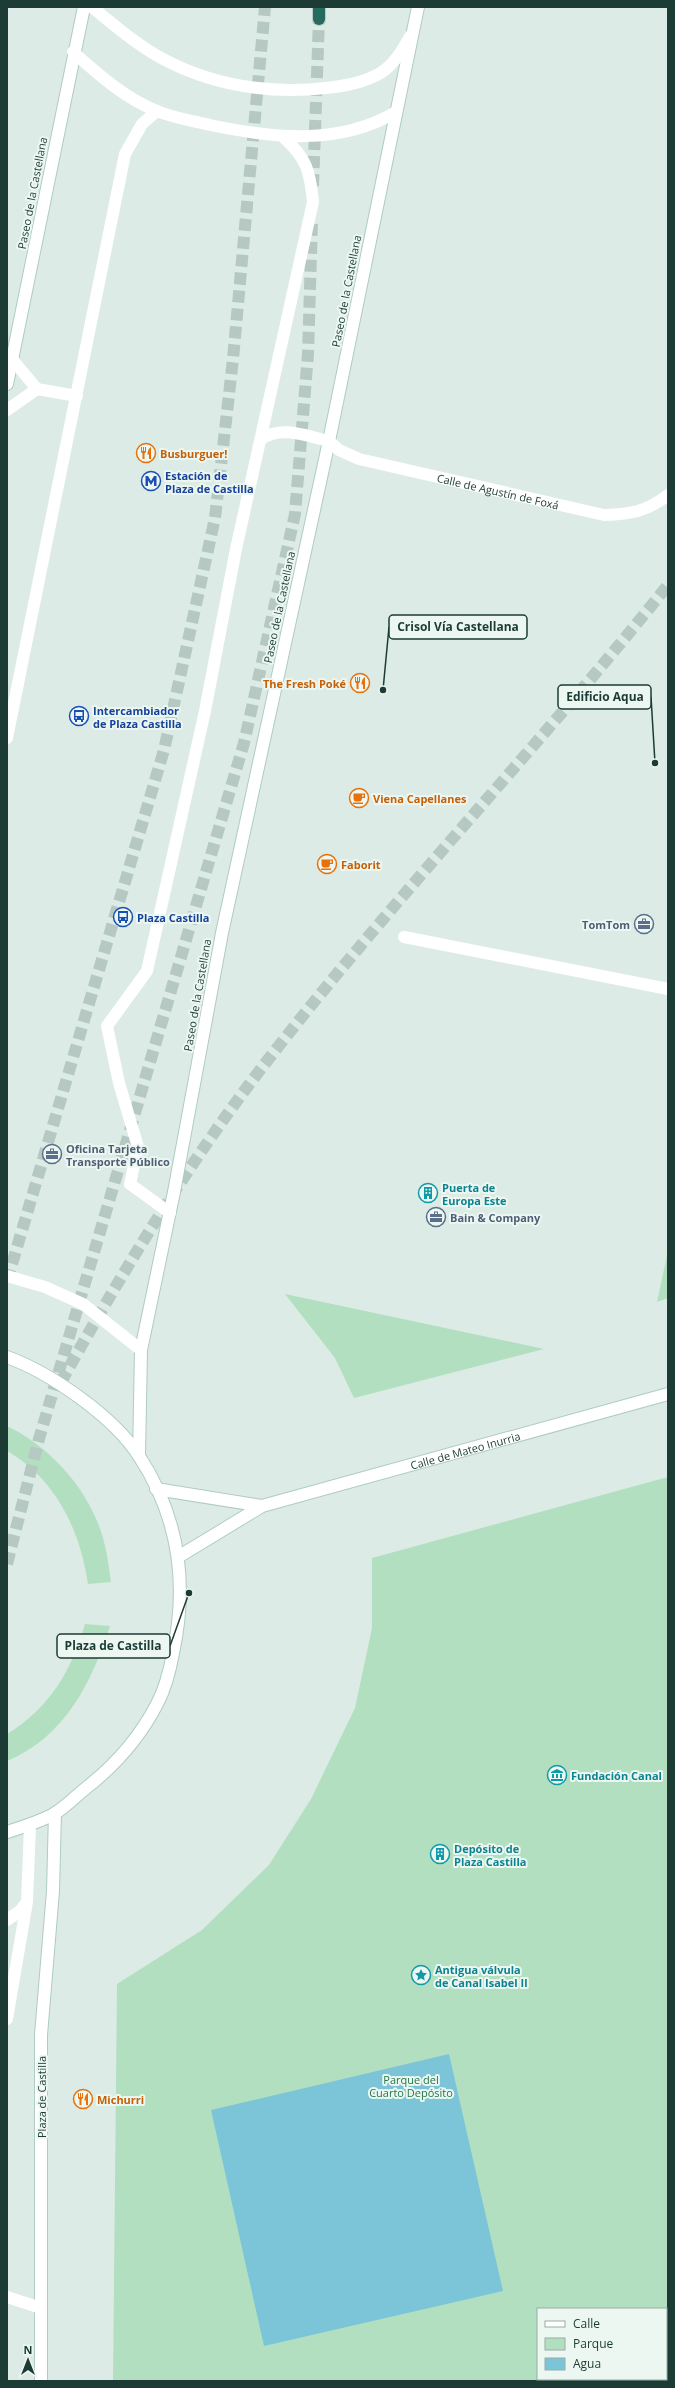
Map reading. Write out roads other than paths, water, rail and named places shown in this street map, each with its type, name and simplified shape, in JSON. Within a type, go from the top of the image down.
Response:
[{"type":"main road","name":"Paseo de la Castellana","points":[[7,382],[10,358],[84,7]]},
{"type":"main road","name":"Paseo de la Castellana","points":[[92,7],[129,37],[164,59],[215,81],[254,89],[295,91],[358,83],[385,69],[402,51],[413,32]]},
{"type":"main road","name":"Paseo de la Castellana","points":[[139,1456],[141,1350],[170,1212],[222,933],[330,441],[418,7]]},
{"type":"main road","points":[[74,52],[98,74],[127,95],[157,112],[247,132],[282,136],[327,135],[353,131],[378,123],[396,112]]},
{"type":"main road","points":[[7,738],[125,154],[142,124],[157,112]]},
{"type":"main road","points":[[170,1212],[130,1184],[138,1147],[119,1083],[108,1026],[147,971],[204,719],[236,549],[313,202],[310,173],[296,148],[282,136]]},
{"type":"main road","points":[[10,358],[37,389],[77,396]]},
{"type":"main road","points":[[7,410],[37,389]]},
{"type":"main road","points":[[261,439],[270,433],[281,431],[330,441]]},
{"type":"main road","name":"Calle de Agustín de Foxá","points":[[330,441],[340,450],[359,459],[604,515],[638,512],[656,504],[668,495]]},
{"type":"main road","points":[[404,937],[668,990]]},
{"type":"main road","points":[[7,1276],[45,1287],[83,1304],[141,1350]]},
{"type":"main road","points":[[7,1357],[23,1363],[81,1398],[110,1424],[139,1456],[156,1489],[172,1526],[182,1588],[180,1622],[170,1670],[158,1704],[135,1740],[107,1771],[55,1813],[30,1825],[7,1832]]},
{"type":"main road","name":"Calle de Mateo Inurria","points":[[178,1557],[262,1506],[668,1394]]},
{"type":"main road","name":"Calle de Mateo Inurria","points":[[156,1489],[262,1506]]},
{"type":"main road","name":"Plaza de Castilla","points":[[41,2381],[41,2035],[53,1891],[55,1813]]},
{"type":"main road","points":[[7,2019],[27,1902],[30,1825]]},
{"type":"main road","points":[[7,1920],[20,1911],[27,1902]]},
{"type":"main road","points":[[7,2297],[41,2308]]},
{"type":"water","points":[[449,2054],[503,2291],[264,2346],[211,2110]]},
{"type":"tunnel","points":[[7,1281],[164,750],[215,518],[233,359],[265,7]]},
{"type":"tunnel","points":[[313,186],[319,19]]},
{"type":"tunnel","points":[[7,1564],[39,1439],[244,743],[295,514],[308,354],[312,221]]},
{"type":"tunnel","points":[[61,1382],[110,1296],[161,1212],[244,1091],[322,992],[371,933],[571,702],[668,585]]},
{"type":"place","name":"Busburguer!","points":[[146,453]]},
{"type":"place","name":"Estación de Plaza de Castilla","points":[[151,481]]},
{"type":"place","name":"The Fresh Poké","points":[[360,683]]},
{"type":"place","name":"Crisol Vía Castellana","points":[[383,690]]},
{"type":"place","name":"Intercambiador de Plaza Castilla","points":[[79,716]]},
{"type":"place","name":"Edificio Aqua","points":[[655,763]]},
{"type":"place","name":"Viena Capellanes","points":[[359,798]]},
{"type":"place","name":"Faborit","points":[[327,864]]},
{"type":"place","name":"Plaza Castilla","points":[[123,917]]},
{"type":"place","name":"TomTom","points":[[644,924]]},
{"type":"place","name":"Oficina Tarjeta Transporte Público","points":[[52,1154]]},
{"type":"place","name":"Puerta de Europa Este","points":[[428,1193]]},
{"type":"place","name":"Bain & Company","points":[[436,1217]]},
{"type":"place","name":"Plaza de Castilla","points":[[189,1593]]},
{"type":"place","name":"Fundación Canal","points":[[557,1775]]},
{"type":"place","name":"Depósito de Plaza Castilla","points":[[440,1854]]},
{"type":"place","name":"Antigua válvula de Canal Isabel Il","points":[[421,1975]]},
{"type":"place","name":"Michurri","points":[[83,2099]]},
{"type":"park label","name":"Parque del Cuarto Depósito","points":[[411,2085]]}]
